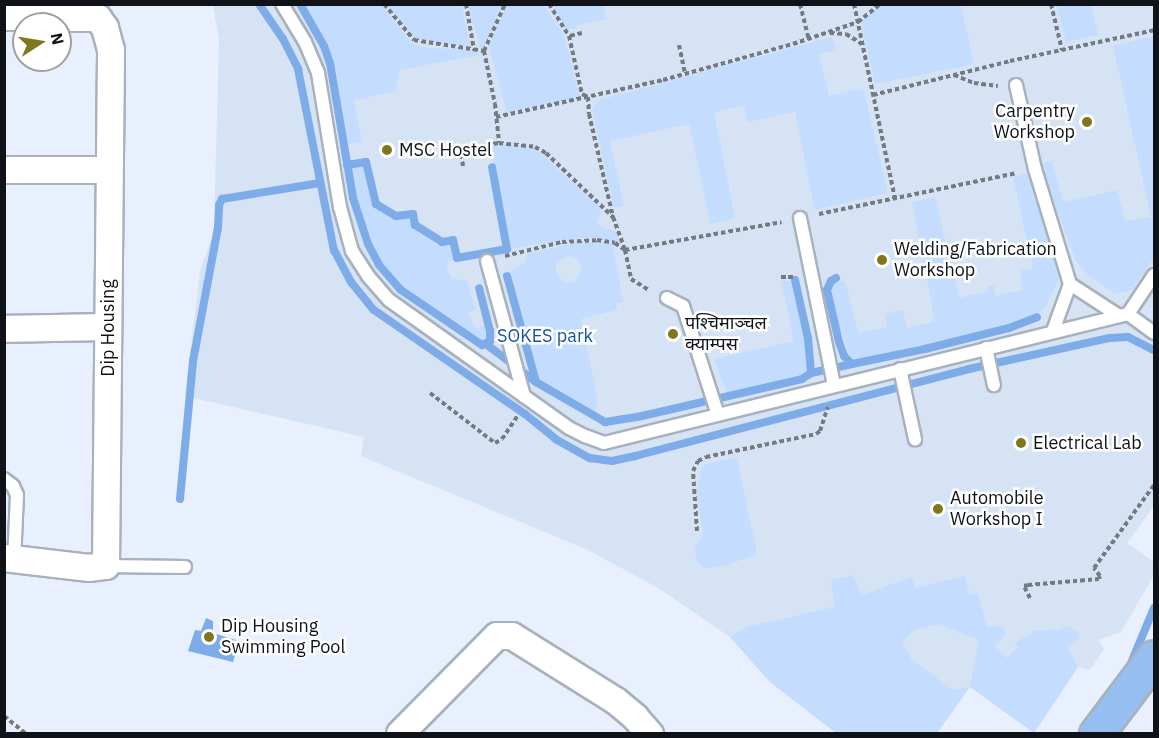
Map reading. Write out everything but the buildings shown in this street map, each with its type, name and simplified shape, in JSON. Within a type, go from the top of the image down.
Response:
[{"type":"main road","points":[[1096,734],[1155,657]]},
{"type":"street","points":[[75,4],[98,18]]},
{"type":"street","points":[[4,17],[98,18]]},
{"type":"street","name":"Dip Housing","points":[[98,18],[105,28],[111,50],[108,170],[106,566]]},
{"type":"street","points":[[4,170],[108,170]]},
{"type":"street","points":[[4,329],[108,327]]},
{"type":"street","points":[[9,559],[89,568],[106,566]]},
{"type":"street","points":[[400,734],[496,636],[512,636],[616,701],[650,734]]},
{"type":"lane","points":[[282,4],[305,42],[318,73],[340,207],[352,251],[389,300],[524,402],[569,428],[603,443],[831,385],[1123,315],[1155,275]]},
{"type":"lane","points":[[1016,85],[1035,169],[1070,284],[1053,331]]},
{"type":"lane","points":[[800,218],[831,385]]},
{"type":"lane","points":[[487,261],[524,402]]},
{"type":"lane","points":[[1070,284],[1155,333]]},
{"type":"lane","points":[[667,298],[683,306],[718,415]]},
{"type":"lane","points":[[986,348],[994,385]]},
{"type":"lane","points":[[900,369],[915,439]]},
{"type":"lane","points":[[4,479],[13,486],[17,495],[9,559]]},
{"type":"lane","points":[[106,566],[185,567]]},
{"type":"path","points":[[384,4],[414,40],[484,51]]},
{"type":"path","points":[[465,4],[474,50]]},
{"type":"path","points":[[499,143],[484,51],[505,4]]},
{"type":"path","points":[[549,4],[568,36],[582,94],[588,97]]},
{"type":"path","points":[[800,4],[809,39]]},
{"type":"path","points":[[854,4],[895,198]]},
{"type":"path","points":[[496,117],[685,74],[809,39],[858,22],[880,4]]},
{"type":"path","points":[[1051,4],[1062,50]]},
{"type":"path","points":[[873,95],[1155,30]]},
{"type":"path","points":[[568,36],[582,33]]},
{"type":"path","points":[[827,33],[846,34],[863,44]]},
{"type":"path","points":[[679,45],[685,74]]},
{"type":"path","points":[[954,75],[962,80],[987,86],[1016,85]]},
{"type":"path","points":[[588,97],[613,216],[625,250],[631,279],[657,296],[667,298]]},
{"type":"path","points":[[463,166],[460,152],[464,149],[499,143],[535,147],[546,153],[613,216]]},
{"type":"path","points":[[487,261],[562,242],[597,240],[615,243],[625,250],[800,218],[1035,169]]},
{"type":"path","points":[[781,277],[796,278]]},
{"type":"path","points":[[697,531],[693,471],[698,461],[706,457],[816,434],[820,431],[828,405],[831,385]]},
{"type":"path","points":[[430,393],[495,443],[502,439],[524,402]]},
{"type":"path","points":[[1030,598],[1024,586],[1100,578],[1094,568],[1155,485]]},
{"type":"path","points":[[4,716],[26,734]]},
{"type":"shaded area","name":"पश्‍चिमाञ्‍चल क्याम्पस","points":[[213,5],[1154,5],[1154,506],[1127,543],[1154,562],[1154,575],[1121,632],[1098,640],[1104,649],[1090,670],[1078,667],[1034,733],[970,687],[937,733],[836,733],[770,682],[730,637],[658,588],[588,550],[361,456],[364,437],[185,396],[200,271],[214,231],[219,40]]},
{"type":"green space","points":[[882,4],[961,5],[974,64],[875,84],[861,21]]},
{"type":"green space","points":[[304,5],[381,5],[411,42],[421,47],[479,51],[479,55],[399,70],[396,91],[354,100],[362,142],[348,144],[334,62]]},
{"type":"green space","points":[[387,5],[462,5],[470,47],[413,38]]},
{"type":"green space","points":[[468,5],[504,5],[483,49],[480,48]]},
{"type":"green space","points":[[507,5],[544,5],[564,35],[580,98],[507,112],[489,46]]},
{"type":"green space","points":[[553,5],[603,5],[607,19],[576,25],[576,28],[566,30]]},
{"type":"green space","points":[[1057,5],[1091,5],[1098,35],[1066,42]]},
{"type":"green space","points":[[1154,36],[1154,258],[1132,290],[1115,294],[1087,274],[1076,261],[1040,164],[1052,161],[1063,202],[1117,190],[1125,221],[1151,217],[1113,46]]},
{"type":"green space","points":[[832,37],[836,50],[819,54],[829,96],[863,88],[888,193],[815,210],[795,112],[748,122],[744,106],[714,112],[735,218],[711,224],[689,124],[610,141],[624,206],[614,208],[592,109],[599,100]]},
{"type":"green space","points":[[491,145],[514,145],[538,151],[599,206],[601,214],[597,222],[602,227],[617,232],[619,244],[595,238],[578,238],[508,249]]},
{"type":"green space","points":[[364,164],[374,204],[395,217],[406,218],[412,222],[413,229],[440,246],[450,245],[454,260],[449,261],[446,268],[452,278],[467,281],[475,309],[468,313],[475,328],[485,326],[487,334],[483,340],[467,332],[396,282],[382,264],[360,214],[351,180],[350,167]]},
{"type":"green space","points":[[1027,173],[1050,237],[1058,273],[1058,282],[1045,308],[1028,318],[983,332],[859,359],[850,357],[834,310],[831,287],[834,283],[845,281],[858,333],[887,327],[885,314],[903,310],[907,328],[935,322],[912,202],[935,197],[959,298],[988,291],[988,287],[994,285],[996,296],[1023,290],[1020,271],[1033,268],[1013,177]]},
{"type":"green space","name":"SOKES park","points":[[576,243],[611,244],[623,302],[616,303],[617,310],[581,319],[598,400],[595,414],[537,379],[508,273],[524,263],[528,253]],"holes":[[[569,256],[576,258],[582,269],[576,281],[569,283],[562,281],[555,269],[558,262]]]},
{"type":"green space","points":[[781,281],[794,281],[796,284],[810,373],[727,393],[714,359],[794,341]]},
{"type":"green space","points":[[737,457],[757,554],[727,565],[705,568],[697,562],[694,548],[703,534],[697,495],[702,467]]},
{"type":"green space","points":[[853,575],[862,595],[912,577],[915,588],[965,576],[969,595],[978,593],[987,627],[1002,626],[1006,633],[995,646],[1007,658],[1017,648],[1015,643],[1035,631],[1054,628],[1056,631],[1068,626],[1077,631],[1080,638],[1067,646],[1078,667],[1034,733],[970,687],[937,733],[836,733],[770,682],[730,637],[746,627],[835,607],[831,580]],"holes":[[[939,624],[979,640],[970,687],[953,690],[912,660],[902,642],[914,630]]]},
{"type":"water","name":"Dip Housing Swimming Pool","points":[[206,618],[213,621],[213,633],[239,641],[233,662],[188,651],[195,630],[201,631]]},
{"type":"waterway","points":[[259,4],[283,39],[298,69],[334,250],[351,282],[374,310],[525,414],[557,440],[590,458],[612,461],[635,456],[969,369],[1109,338],[1128,337],[1154,350]]},
{"type":"waterway","points":[[300,4],[324,46],[330,63],[353,198],[368,244],[379,265],[401,290],[482,345],[490,341],[490,331],[479,288]]},
{"type":"waterway","points":[[347,165],[366,162],[376,204],[396,216],[413,214],[415,225],[442,242],[453,240],[457,258],[507,249],[492,167]]},
{"type":"waterway","points":[[180,499],[193,361],[218,227],[219,205],[222,199],[320,183]]},
{"type":"waterway","points":[[507,276],[536,382]]},
{"type":"waterway","points":[[836,278],[831,281],[827,290],[839,342],[844,356],[852,364]]},
{"type":"waterway","points":[[795,280],[808,338],[811,373]]},
{"type":"waterway","points":[[486,344],[536,382],[605,422],[642,416],[802,379],[811,373],[925,349],[1009,328],[1037,317]]},
{"type":"waterway","points":[[1131,663],[1154,608]]},
{"type":"place","name":"Carpentry Workshop","points":[[1087,122]]},
{"type":"place","name":"MSC Hostel","points":[[387,150]]},
{"type":"place","name":"Welding/Fabrication Workshop","points":[[882,260]]},
{"type":"place","name":"पश्‍चिमाञ्‍चल क्याम्पस","points":[[673,334]]},
{"type":"place","name":"Electrical Lab","points":[[1021,443]]},
{"type":"place","name":"Automobile Workshop I","points":[[938,509]]},
{"type":"place","name":"Dip Housing Swimming Pool","points":[[209,637]]}]
